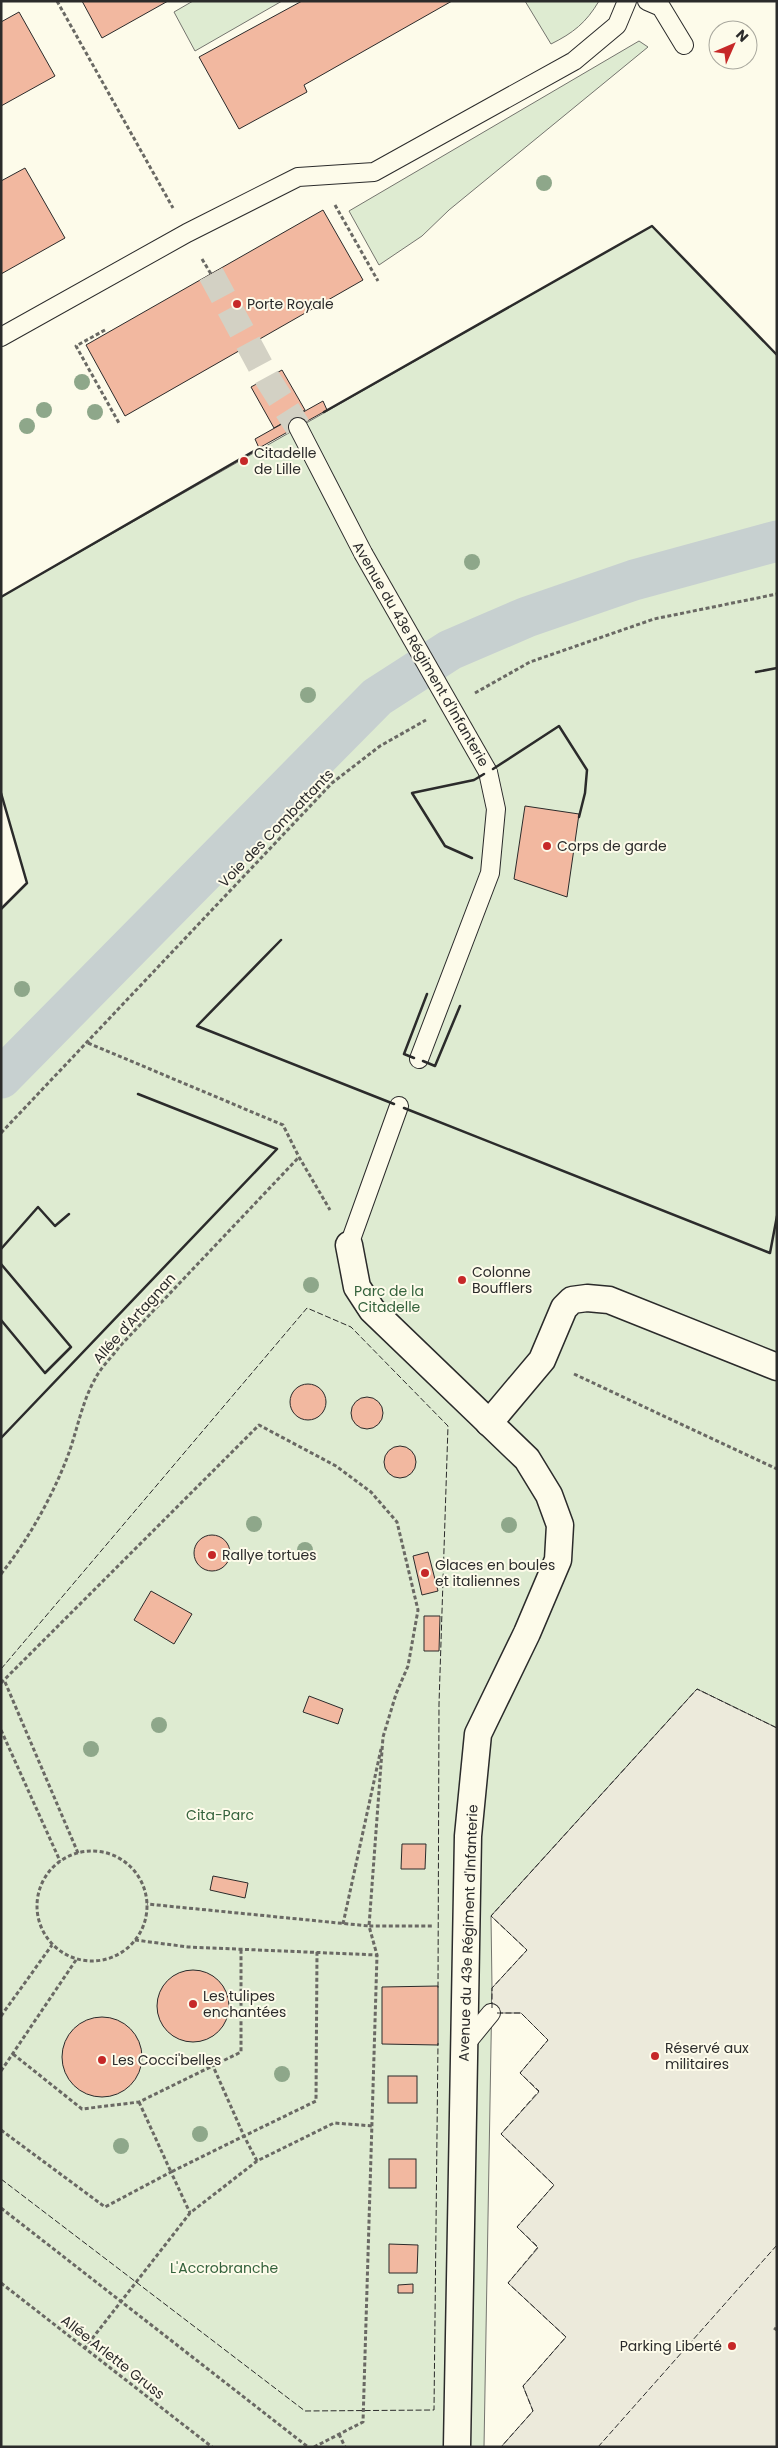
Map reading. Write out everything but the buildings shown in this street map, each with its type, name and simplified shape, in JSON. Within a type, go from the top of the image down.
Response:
[{"type":"street","name":"Avenue du 43e Régiment d'Infanterie","points":[[349,1246],[357,1287],[372,1310],[527,1458],[549,1494],[560,1525],[558,1560],[527,1634],[478,1734],[468,1836],[457,2447]]},
{"type":"street","points":[[489,1423],[542,1360],[564,1308],[572,1300],[587,1298],[609,1300],[777,1367]]},
{"type":"lane","points":[[1,337],[187,233],[298,177],[374,172],[574,61],[617,25],[627,1]]},
{"type":"lane","points":[[647,1],[661,7],[684,45]]},
{"type":"lane","name":"Avenue du 43e Régiment d'Infanterie","points":[[298,427],[363,553],[488,772],[496,809],[490,872],[418,1059]]},
{"type":"lane","points":[[349,1246],[399,1106]]},
{"type":"lane","points":[[464,2046],[492,2013]]},
{"type":"path","points":[[57,1],[211,274]]},
{"type":"path","points":[[331,199],[378,281]]},
{"type":"path","points":[[105,330],[76,346],[120,425]]},
{"type":"path","points":[[472,694],[530,662],[654,619],[777,594]]},
{"type":"path","name":"Voie des Combattants","points":[[1,1133],[332,783],[380,746],[430,718]]},
{"type":"path","points":[[88,1043],[283,1125],[349,1246]]},
{"type":"path","name":"Allée d'Artagnan","points":[[1,1574],[15,1556],[50,1495],[67,1457],[78,1418],[95,1379],[120,1346],[299,1157]]},
{"type":"path","points":[[542,1360],[612,1390],[777,1469]]},
{"type":"path","points":[[78,1852],[3,1682],[259,1425],[336,1466],[371,1492],[397,1522],[418,1610],[408,1666],[396,1694],[384,1736],[343,1924]]},
{"type":"path","points":[[1,1730],[60,1861]]},
{"type":"path","points":[[314,2447],[363,2422],[377,1955],[369,1926],[384,1736]]},
{"type":"path","points":[[94,1851],[111,1854],[125,1862],[136,1874],[144,1888],[147,1904],[144,1924],[135,1940],[124,1952],[109,1959],[93,1962],[76,1960],[63,1954],[52,1945],[41,1929],[36,1910],[38,1892],[46,1874],[60,1861],[78,1852],[94,1851]]},
{"type":"path","points":[[147,1904],[369,1926],[466,1926]]},
{"type":"path","points":[[135,1940],[188,1947],[377,1955]]},
{"type":"path","points":[[1,2016],[52,1945]]},
{"type":"path","points":[[13,2054],[82,2109],[138,2102],[241,2052],[241,1948]]},
{"type":"path","points":[[1,2130],[104,2207],[316,2101],[317,1952]]},
{"type":"path","points":[[1,2071],[76,1960]]},
{"type":"path","points":[[213,2066],[257,2161]]},
{"type":"path","points":[[138,2102],[190,2213]]},
{"type":"path","points":[[84,2349],[190,2213],[257,2161],[334,2123],[373,2126]]},
{"type":"path","points":[[1,2208],[308,2447]]},
{"type":"path","name":"Allée Arlette Gruss","points":[[1,2283],[212,2447]]},
{"type":"path","points":[[339,2434],[344,2447]]},
{"type":"green space","points":[[193,1],[282,1],[195,51],[174,12]]},
{"type":"green space","points":[[525,1],[599,1],[578,27],[551,44]]},
{"type":"green space","points":[[639,41],[648,47],[449,210],[422,236],[379,265],[349,211]]},
{"type":"green space","name":"Parc de la Citadelle","points":[[652,226],[777,355],[777,1728],[697,1689],[491,1916],[492,1988],[484,2447],[1,2447],[1,909],[27,883],[1,793],[1,597]]},
{"type":"shaded area","name":"Réservé aux militaires","points":[[697,1689],[777,1728],[777,2447],[501,2447],[533,2411],[523,2386],[566,2337],[508,2283],[538,2248],[517,2227],[554,2185],[501,2134],[539,2092],[520,2073],[548,2040],[521,2013],[491,2013],[492,1988],[527,1950],[491,1916]]},
{"type":"waterway","points":[[1,1078],[377,697],[450,650],[527,617],[634,580],[777,541]]},
{"type":"tunnel","points":[[211,274],[267,378],[298,427]]},
{"type":"fence","points":[[1,1669],[307,1308],[351,1327],[448,1426],[439,1704],[438,1988]]},
{"type":"fence","points":[[492,2008],[492,1988],[527,1950],[491,1916],[697,1689],[777,1728]]},
{"type":"fence","points":[[497,2013],[521,2013],[548,2040],[520,2073],[539,2091],[501,2134],[554,2185],[517,2227],[538,2247],[508,2283],[566,2337],[523,2386],[533,2411],[501,2447]]},
{"type":"fence","points":[[1,2179],[305,2411],[434,2410],[438,2043]]},
{"type":"fence","points":[[598,2447],[777,2245]]},
{"type":"wall","points":[[324,412],[652,226],[777,355]]},
{"type":"wall","points":[[1,597],[261,447]]},
{"type":"wall","points":[[756,672],[777,668]]},
{"type":"wall","points":[[493,769],[559,726],[587,770],[585,793],[579,817]]},
{"type":"wall","points":[[472,858],[445,846],[412,793],[474,780],[484,774]]},
{"type":"wall","points":[[1,793],[27,883],[1,909]]},
{"type":"wall","points":[[281,940],[197,1026],[394,1104]]},
{"type":"wall","points":[[414,1058],[404,1054],[427,994]]},
{"type":"wall","points":[[423,1061],[435,1066],[460,1006]]},
{"type":"wall","points":[[1,1438],[277,1149],[138,1094]]},
{"type":"wall","points":[[404,1108],[770,1253],[777,1216]]},
{"type":"wall","points":[[1,1249],[38,1207],[55,1226],[69,1214]]},
{"type":"wall","points":[[1,1264],[71,1347],[45,1373],[1,1320]]},
{"type":"place","name":"Porte Royale","points":[[237,304]]},
{"type":"place","name":"Citadelle de Lille","points":[[244,461]]},
{"type":"place","name":"Corps de garde","points":[[547,846]]},
{"type":"place","name":"Colonne Boufflers","points":[[462,1280]]},
{"type":"place","name":"Rallye tortues","points":[[212,1555]]},
{"type":"place","name":"Glaces en boules et italiennes","points":[[425,1573]]},
{"type":"place","name":"Les tulipes enchantées","points":[[193,2004]]},
{"type":"place","name":"Réservé aux militaires","points":[[655,2056]]},
{"type":"place","name":"Les Cocci'belles","points":[[102,2060]]},
{"type":"place","name":"Parking Liberté","points":[[732,2346]]},
{"type":"park label","name":"Cita-Parc","points":[[220,1815]]},
{"type":"park label","name":"L'Accrobranche","points":[[224,2268]]}]
